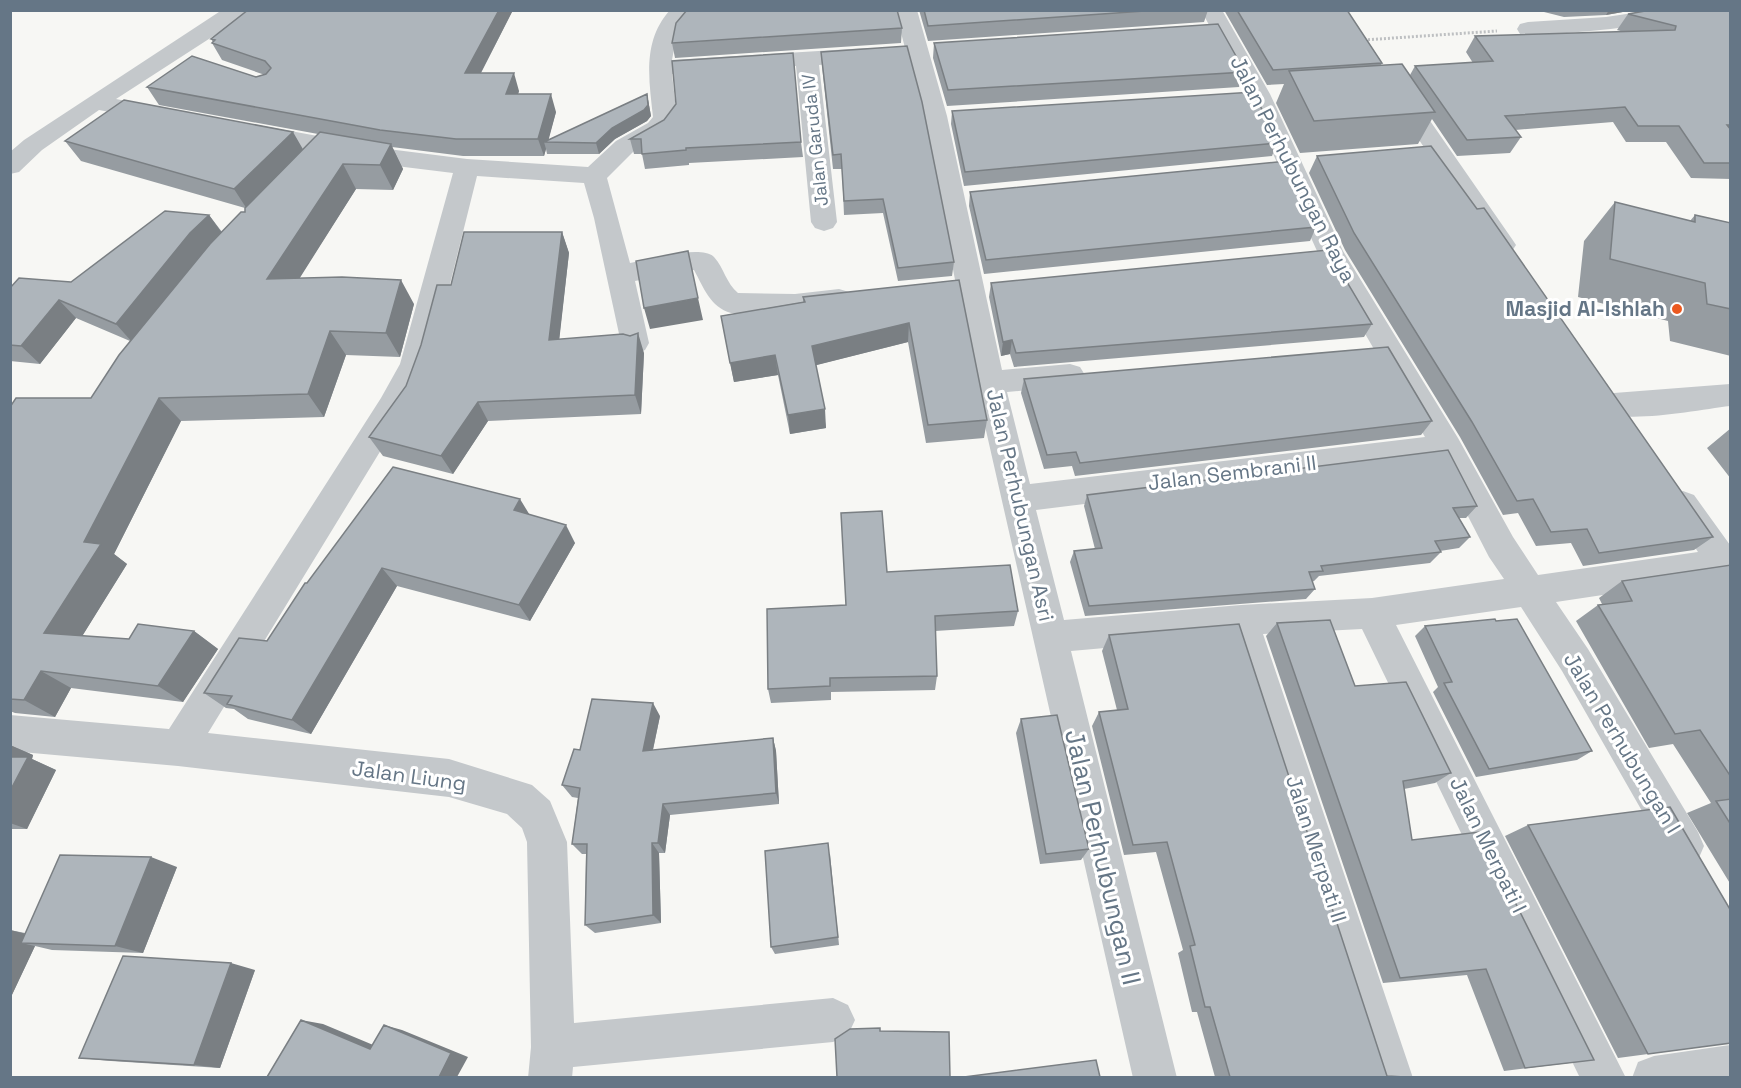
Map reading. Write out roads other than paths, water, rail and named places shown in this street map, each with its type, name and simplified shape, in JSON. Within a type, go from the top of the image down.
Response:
[{"type":"street","points":[[10,166],[33,146],[95,102],[183,57],[238,10]]},
{"type":"street","points":[[222,126],[327,146],[467,167],[567,176],[594,176],[625,146],[657,128],[665,118],[659,58],[673,20],[682,10]]},
{"type":"street","name":"Jalan Perhubungan Asri","points":[[906,10],[911,52],[946,115],[964,196],[971,287],[990,382],[1051,637],[1372,613],[1528,592]]},
{"type":"street","points":[[1528,29],[1658,17],[1684,10]]},
{"type":"street","name":"Jalan Perhubungan Raya","points":[[1211,24],[1258,94],[1290,164],[1318,252],[1388,348],[1447,447],[1472,496],[1528,592]]},
{"type":"street","points":[[1364,40],[1427,153],[1520,269]]},
{"type":"street","points":[[659,68],[911,52]]},
{"type":"street","name":"Jalan Garuda IV","points":[[807,58],[824,222]]},
{"type":"street","points":[[95,102],[188,120]]},
{"type":"street","points":[[303,170],[327,146]]},
{"type":"street","points":[[178,748],[386,416],[415,364],[467,167]]},
{"type":"street","points":[[594,176],[620,274],[635,344]]},
{"type":"street","points":[[620,274],[699,260],[704,263],[721,294],[731,303],[795,304],[864,297]]},
{"type":"street","points":[[1353,351],[1388,348]]},
{"type":"street","points":[[990,382],[1095,373]]},
{"type":"street","points":[[1615,405],[1670,402],[1731,394]]},
{"type":"street","name":"Jalan Sembrani II","points":[[1017,499],[1447,447]]},
{"type":"street","points":[[1528,592],[1727,567],[1669,484]]},
{"type":"street","name":"Jalan Perhubungan I","points":[[1528,592],[1575,660],[1701,875]]},
{"type":"street","name":"Jalan Merpati I","points":[[1372,613],[1604,1077]]},
{"type":"street","name":"Jalan Merpati II","points":[[1241,621],[1391,1077]]},
{"type":"street","name":"Jalan Perhubungan II","points":[[1051,637],[1155,1077]]},
{"type":"street","name":"Jalan Liung","points":[[10,734],[178,748],[449,778],[518,798],[536,815],[547,842],[551,1062]]},
{"type":"street","points":[[551,1062],[833,1020]]},
{"type":"street","points":[[1654,1077],[1731,1067]]},
{"type":"place","name":"Masjid Al-Ishlah","points":[[1677,309]]}]
